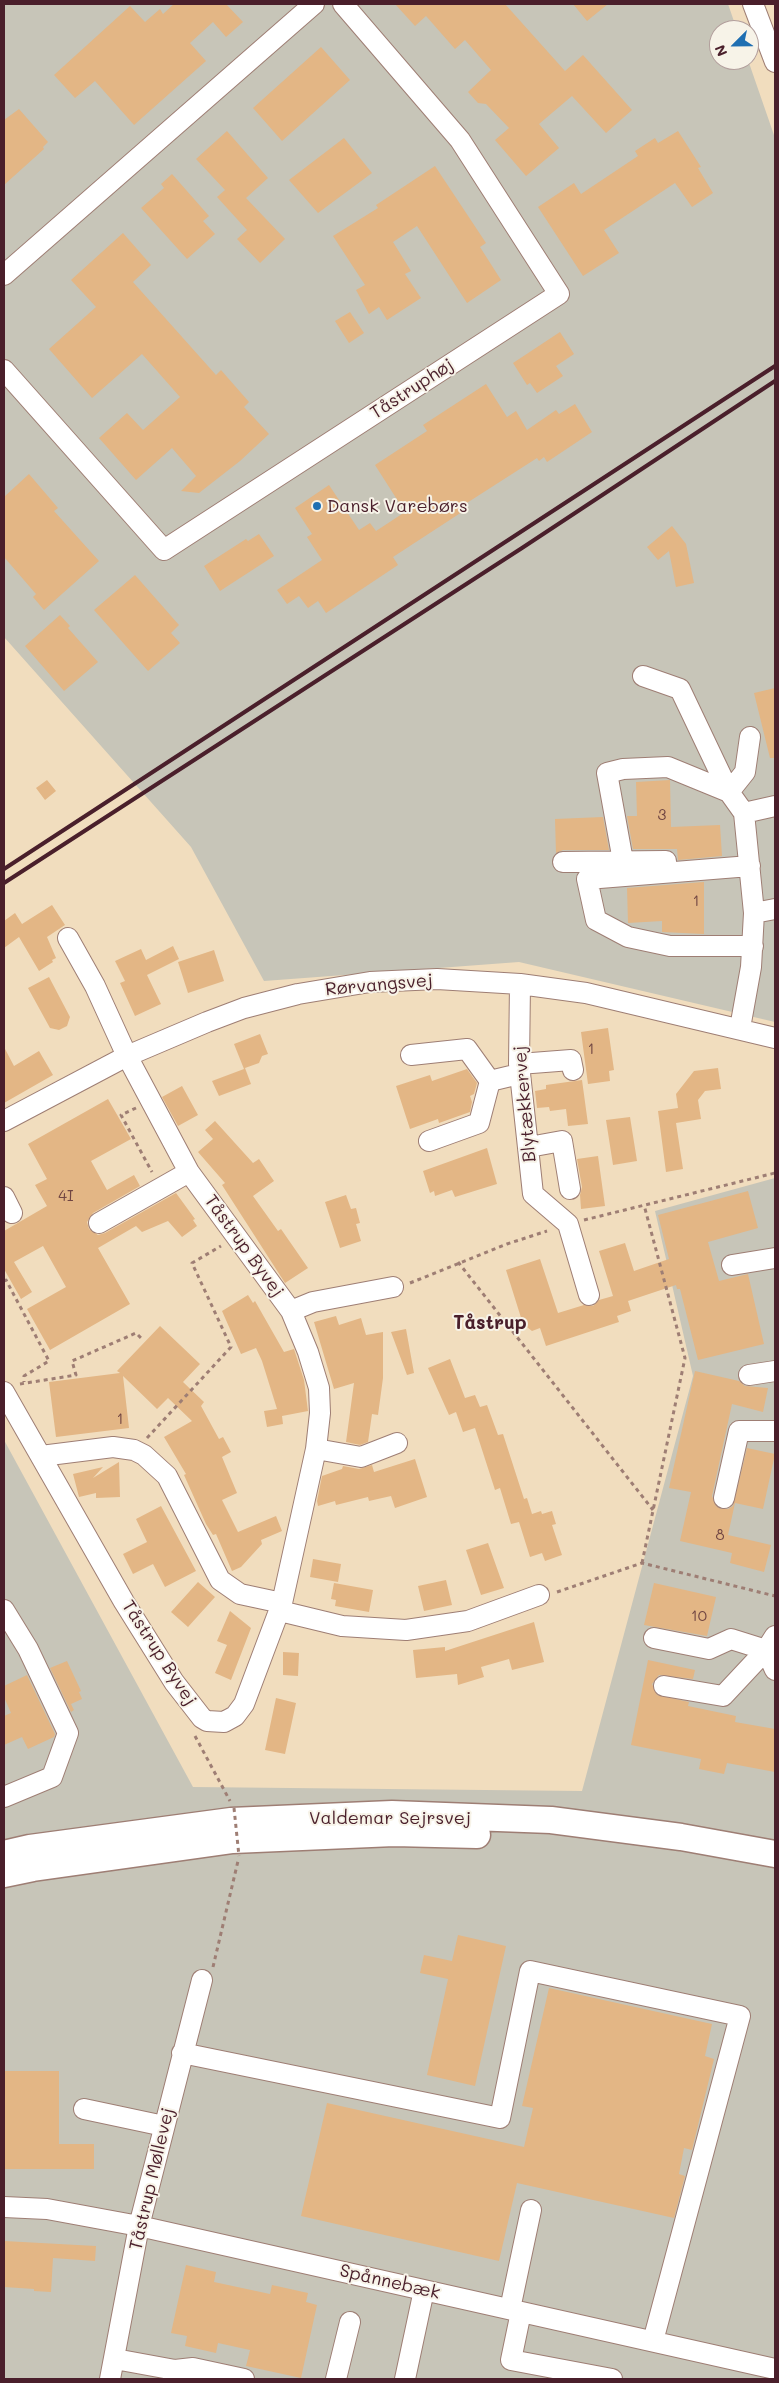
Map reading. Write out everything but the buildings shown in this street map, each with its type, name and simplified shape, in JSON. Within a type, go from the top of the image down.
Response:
[{"type":"main road","name":"Valdemar Sejrsvej","points":[[4,1854],[30,1848],[231,1821],[392,1814],[551,1820],[681,1837],[775,1854]]},
{"type":"main road","name":"Valdemar Sejrsvej","points":[[4,1874],[33,1868],[233,1840],[394,1833],[553,1837],[674,1848],[775,1866]]},
{"type":"street","points":[[4,275],[314,4]]},
{"type":"street","name":"Tåstruphøj","points":[[4,370],[164,550],[559,294],[460,140],[343,4]]},
{"type":"street","points":[[752,4],[775,62]]},
{"type":"street","points":[[643,676],[680,689],[729,792],[744,812],[754,913],[751,967],[740,1028]]},
{"type":"street","points":[[729,792],[745,772],[750,737]]},
{"type":"street","points":[[623,862],[607,773],[630,768],[668,767],[729,792]]},
{"type":"street","points":[[744,812],[775,806]]},
{"type":"street","points":[[563,862],[666,860],[675,872]]},
{"type":"street","points":[[750,866],[587,879],[596,920],[628,937],[670,946],[753,946]]},
{"type":"street","points":[[754,913],[775,910]]},
{"type":"street","name":"Tåstrup Byvej","points":[[10,1389],[41,1456],[124,1602],[174,1682],[202,1718],[213,1723],[224,1722],[235,1716],[240,1710],[281,1607],[316,1449],[320,1413],[319,1388],[308,1352],[291,1311],[189,1172],[150,1102],[95,986],[68,938]]},
{"type":"street","name":"Rørvangsvej","points":[[4,1121],[127,1056],[207,1022],[244,1008],[298,994],[370,982],[437,979],[520,984],[586,993],[740,1028],[775,1038]]},
{"type":"street","name":"Blytækkervej","points":[[520,984],[519,1069],[533,1194],[568,1224],[589,1295]]},
{"type":"street","points":[[411,1055],[467,1049],[490,1081]]},
{"type":"street","points":[[490,1081],[519,1069],[571,1060],[572,1070]]},
{"type":"street","points":[[429,1141],[479,1123],[490,1081]]},
{"type":"street","points":[[529,1147],[562,1141],[570,1190]]},
{"type":"street","points":[[99,1224],[189,1172]]},
{"type":"street","points":[[732,1265],[775,1258]]},
{"type":"street","points":[[291,1311],[313,1302],[393,1287]]},
{"type":"street","points":[[749,1375],[775,1371]]},
{"type":"street","points":[[724,1498],[739,1431],[775,1431]]},
{"type":"street","points":[[316,1449],[361,1457],[397,1443]]},
{"type":"street","points":[[41,1456],[113,1447],[139,1452],[151,1460],[167,1476],[220,1580],[240,1594],[342,1626],[406,1630],[468,1620],[538,1596]]},
{"type":"street","points":[[4,1610],[28,1649],[68,1733],[52,1778],[4,1797]]},
{"type":"street","points":[[654,1638],[709,1649],[731,1639],[771,1643]]},
{"type":"street","points":[[771,1643],[775,1670]]},
{"type":"street","points":[[664,1686],[723,1696],[771,1643]]},
{"type":"street","points":[[182,2053],[500,2118],[530,1972],[740,2016],[653,2341]]},
{"type":"street","name":"Tåstrup Møllevej","points":[[110,2379],[139,2226],[202,1980]]},
{"type":"street","points":[[84,2109],[164,2126]]},
{"type":"street","name":"Spånnebæk","points":[[4,2207],[47,2209],[139,2226],[773,2368]]},
{"type":"street","points":[[531,2210],[516,2310],[511,2360],[612,2379]]},
{"type":"street","points":[[405,2379],[424,2290]]},
{"type":"street","points":[[336,2379],[350,2322]]},
{"type":"street","points":[[114,2359],[175,2370],[193,2368],[244,2379]]},
{"type":"path","points":[[150,1102],[121,1115],[161,1188]]},
{"type":"path","points":[[642,1563],[685,1358],[644,1206]]},
{"type":"path","points":[[139,1452],[143,1443],[231,1347],[192,1263],[237,1236]]},
{"type":"path","points":[[458,1262],[653,1510]]},
{"type":"path","points":[[4,1281],[6,1280],[49,1361],[24,1376],[24,1382]]},
{"type":"path","points":[[10,1389],[24,1382],[76,1375],[72,1361],[136,1333],[141,1338]]},
{"type":"path","points":[[538,1596],[550,1595],[642,1563],[775,1596]]},
{"type":"path","points":[[193,1732],[234,1808],[239,1856],[213,1970],[202,1980]]},
{"type":"shaded area","points":[[4,4],[728,4],[734,20],[709,20],[709,70],[751,70],[775,138],[775,1022],[519,962],[264,981],[191,847],[4,637]]},
{"type":"shaded area","points":[[775,1178],[775,2379],[4,2379],[4,1440],[193,1787],[582,1791],[693,1376],[655,1211]]},
{"type":"railway","points":[[4,869],[775,366]]},
{"type":"railway","points":[[4,883],[522,548],[775,381]]},
{"type":"place","name":"Dansk Varebørs","points":[[317,506]]},
{"type":"district","name":"Tåstrup","points":[[490,1323]]}]
